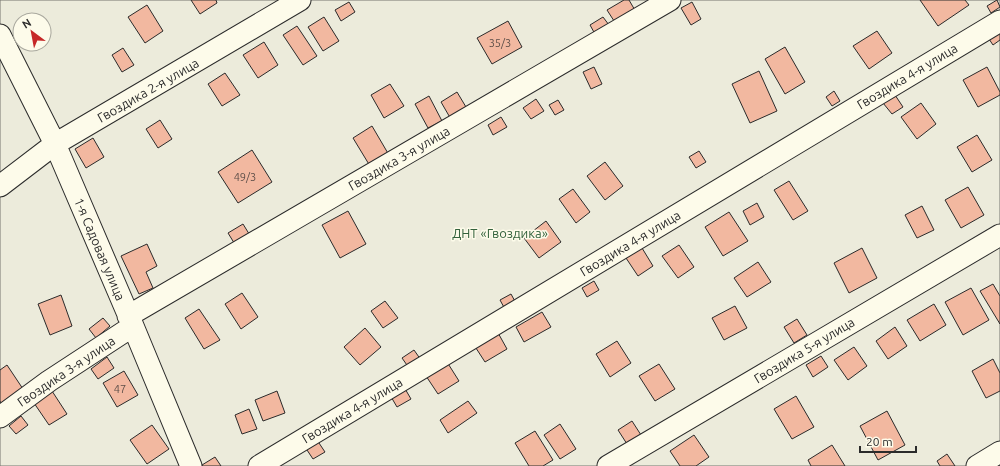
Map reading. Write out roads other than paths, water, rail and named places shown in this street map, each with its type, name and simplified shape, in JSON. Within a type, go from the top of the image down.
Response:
[{"type":"street","name":"Гвоздика 2-я улица","points":[[0,186],[55,144],[300,0]]},
{"type":"street","name":"Гвоздика 3-я улица","points":[[0,417],[131,321],[670,0]]},
{"type":"street","name":"Гвоздика 4-я улица","points":[[259,466],[1000,21]]},
{"type":"street","name":"1-я Садовая улица","points":[[0,35],[55,144],[191,466]]},
{"type":"street","name":"Гвоздика 5-я улица","points":[[608,466],[1000,235]]},
{"type":"street","points":[[977,466],[1000,452]]},
{"type":"park label","name":"ДНТ «Гвоздика»","points":[[500,233]]}]
